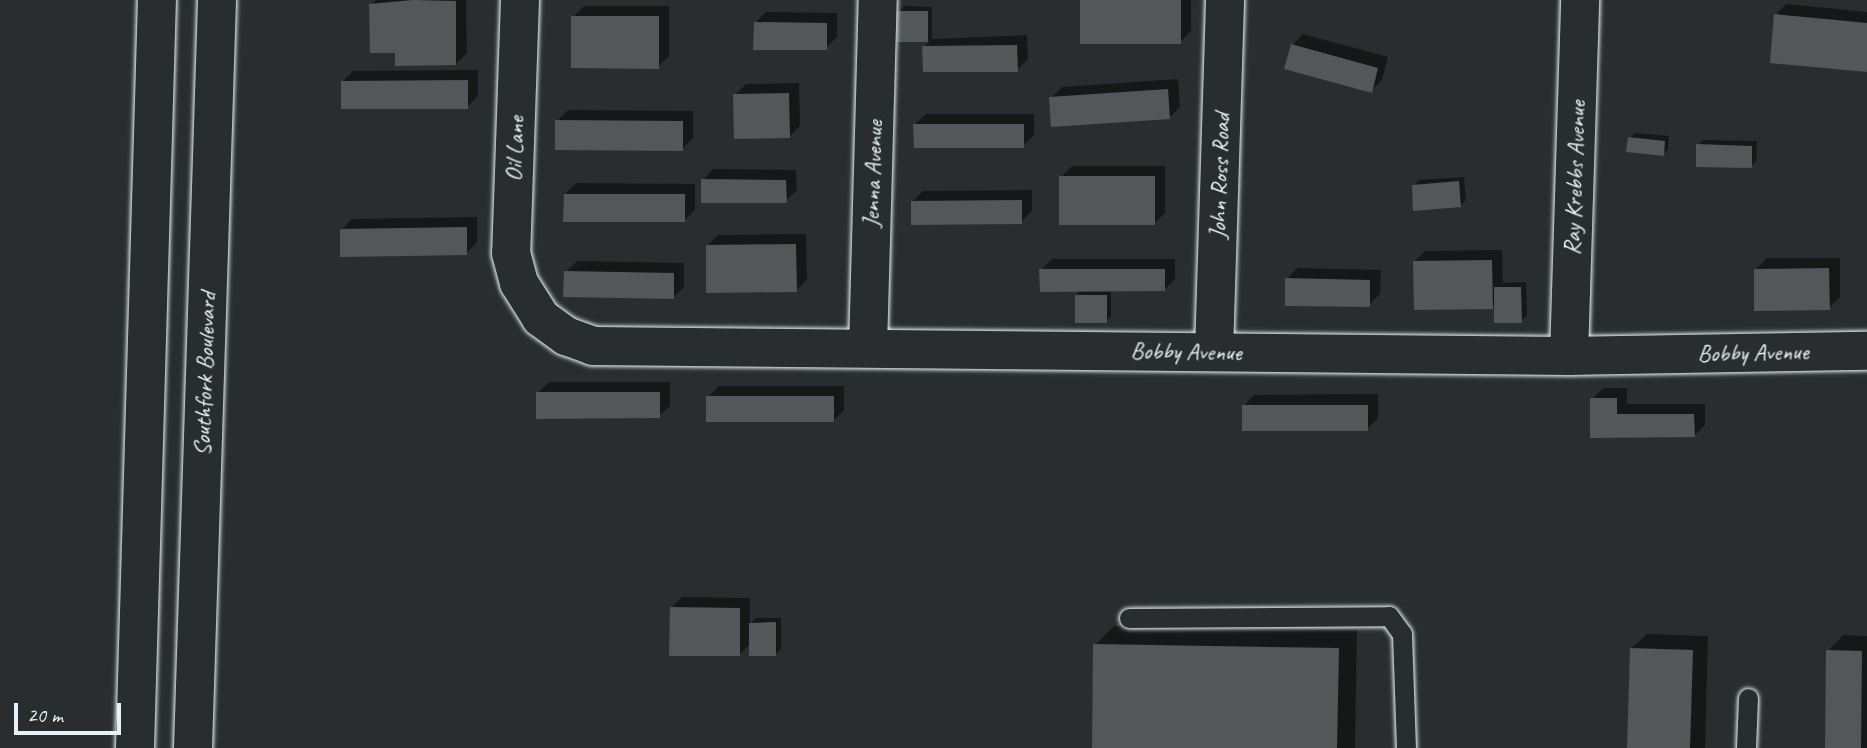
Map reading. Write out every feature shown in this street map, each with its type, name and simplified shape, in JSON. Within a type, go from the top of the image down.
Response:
[{"type":"street","points":[[135,748],[157,0]]},
{"type":"street","name":"Southfork Boulevard","points":[[193,748],[217,0]]},
{"type":"street","name":"Oil Lane","points":[[520,0],[511,253],[524,295]]},
{"type":"street","name":"Jenna Avenue","points":[[868,348],[878,0]]},
{"type":"street","name":"John Ross Road","points":[[1214,352],[1225,0]]},
{"type":"street","name":"Ray Krebbs Avenue","points":[[1569,356],[1580,0]]},
{"type":"street","name":"Bobby Avenue","points":[[524,295],[558,330],[593,346],[1569,356],[1867,351]]},
{"type":"lane","points":[[1129,618],[1389,615],[1402,634],[1406,748]]},
{"type":"lane","points":[[1746,748],[1748,698]]},
{"type":"building","points":[[413,0],[456,1],[456,65],[395,66],[395,53],[370,53],[369,4]]},
{"type":"building","points":[[1080,0],[1181,0],[1181,44],[1080,44]]},
{"type":"building","points":[[897,11],[928,11],[928,42],[897,42]]},
{"type":"building","points":[[1774,14],[1867,23],[1867,72],[1770,63]]},
{"type":"building","points":[[571,16],[659,16],[659,69],[571,68]]},
{"type":"building","points":[[754,22],[827,23],[827,50],[753,50]]},
{"type":"building","points":[[1291,44],[1378,68],[1372,93],[1284,69]]},
{"type":"building","points":[[1017,45],[1018,72],[923,72],[922,46]]},
{"type":"building","points":[[468,80],[468,109],[341,109],[341,81]]},
{"type":"building","points":[[1168,89],[1170,119],[1051,127],[1049,97]]},
{"type":"building","points":[[789,93],[790,138],[734,139],[733,94]]},
{"type":"building","points":[[555,120],[683,121],[683,151],[555,150]]},
{"type":"building","points":[[913,124],[1024,124],[1024,148],[914,148]]},
{"type":"building","points":[[1628,137],[1665,141],[1664,156],[1626,152]]},
{"type":"building","points":[[1696,144],[1752,146],[1752,168],[1696,167]]},
{"type":"building","points":[[1059,176],[1155,176],[1155,225],[1059,225]]},
{"type":"building","points":[[701,179],[786,180],[787,203],[701,203]]},
{"type":"building","points":[[1459,181],[1461,207],[1413,211],[1412,185]]},
{"type":"building","points":[[564,194],[685,194],[685,222],[563,222]]},
{"type":"building","points":[[1022,200],[1022,224],[911,225],[911,201]]},
{"type":"building","points":[[467,227],[467,255],[340,257],[340,229]]},
{"type":"building","points":[[796,244],[797,292],[706,293],[706,245]]},
{"type":"building","points":[[1492,260],[1493,309],[1414,310],[1413,261]]},
{"type":"building","points":[[1829,268],[1830,310],[1754,311],[1754,269]]},
{"type":"building","points":[[1039,269],[1165,269],[1165,291],[1040,292]]},
{"type":"building","points":[[564,271],[674,273],[674,299],[563,297]]},
{"type":"building","points":[[1285,278],[1370,280],[1370,307],[1285,306]]},
{"type":"building","points":[[1494,287],[1521,287],[1522,323],[1494,323]]},
{"type":"building","points":[[1075,295],[1107,295],[1107,323],[1075,323]]},
{"type":"building","points":[[536,392],[660,392],[660,418],[536,419]]},
{"type":"building","points":[[706,396],[834,396],[834,422],[706,422]]},
{"type":"building","points":[[1590,398],[1617,398],[1617,414],[1694,414],[1695,437],[1590,438]]},
{"type":"building","points":[[1242,405],[1368,405],[1368,431],[1242,431]]},
{"type":"building","points":[[670,607],[740,608],[740,656],[669,656]]},
{"type":"building","points":[[776,622],[776,656],[749,656],[749,623]]},
{"type":"building","points":[[1093,644],[1339,648],[1337,748],[1092,748]]},
{"type":"building","points":[[1630,648],[1693,650],[1690,748],[1627,748]]},
{"type":"building","points":[[1826,650],[1862,651],[1861,748],[1825,748]]}]
